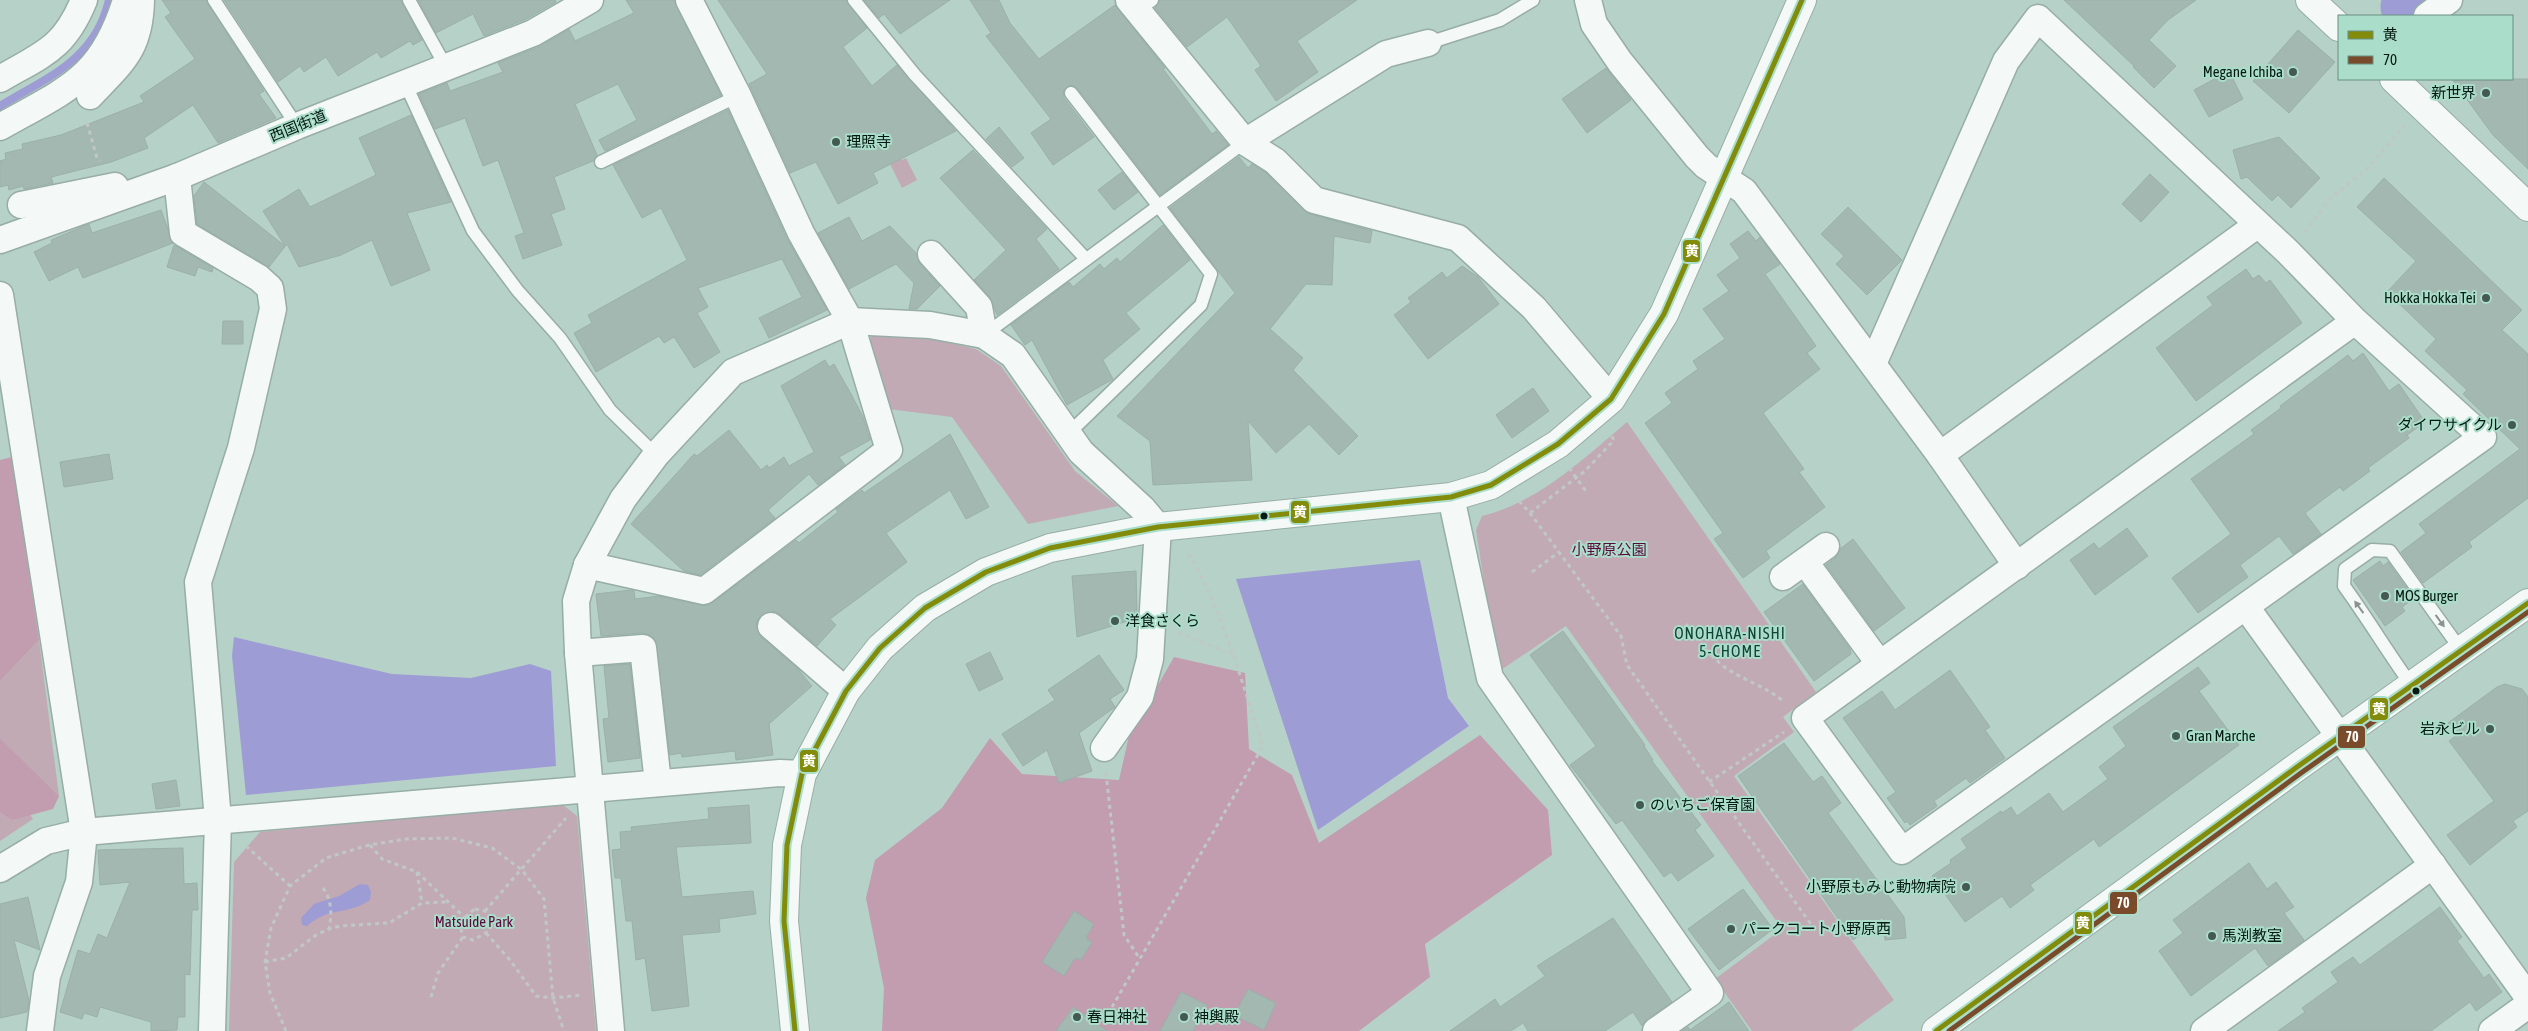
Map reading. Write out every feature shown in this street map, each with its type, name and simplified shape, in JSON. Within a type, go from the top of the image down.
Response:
[{"type":"street","points":[[0,79],[42,55],[63,39],[84,0]]},
{"type":"street","points":[[88,84],[109,45],[126,0]]},
{"type":"street","points":[[0,127],[67,90],[88,84],[130,52],[138,30],[140,0]]},
{"type":"street","name":"西国街道","points":[[0,240],[168,180],[297,126],[533,33],[590,0]]},
{"type":"street","points":[[587,565],[704,591],[889,450],[850,321],[801,233],[738,96],[688,0]]},
{"type":"street","points":[[1588,0],[1594,24],[1620,62],[1697,157],[1744,191],[1940,455],[2018,566]]},
{"type":"street","points":[[795,1031],[784,921],[787,845],[802,774],[846,692],[880,648],[926,608],[986,572],[1050,548],[1158,527],[1451,496],[1491,485],[1558,444],[1612,399],[1664,314],[1802,0]]},
{"type":"street","points":[[2310,0],[2338,26]]},
{"type":"street","points":[[2428,15],[2449,0]]},
{"type":"street","points":[[1139,3],[1245,142],[1275,161],[1314,200],[1458,238],[1534,308],[1612,399]]},
{"type":"street","points":[[1873,364],[2006,61],[2038,18],[2288,252],[2355,321],[2483,437],[1902,851],[1805,718],[2355,321]]},
{"type":"street","points":[[1245,142],[1386,54],[1428,43]]},
{"type":"street","points":[[2395,80],[2528,207]]},
{"type":"street","points":[[21,205],[131,183],[168,180],[183,233],[259,278],[270,288],[273,309],[241,448],[198,582],[218,820],[212,1031]]},
{"type":"street","points":[[1940,455],[2257,225]]},
{"type":"street","points":[[931,254],[979,308],[984,335]]},
{"type":"street","points":[[0,295],[84,832],[80,882],[47,976],[40,1031]]},
{"type":"street","points":[[611,1031],[578,653],[576,600],[587,565],[623,498],[656,455],[733,372],[850,321],[930,325],[984,335],[1013,355],[1081,452],[1143,509],[1158,527],[1150,659],[1140,697],[1104,748]]},
{"type":"street","points":[[1451,496],[1490,678],[1710,993],[1656,1031]]},
{"type":"street","points":[[1783,577],[1816,554],[1879,663]]},
{"type":"street","points":[[1936,1031],[2341,736],[2528,603]]},
{"type":"street","points":[[2246,606],[2528,997]]},
{"type":"street","points":[[771,626],[846,692]]},
{"type":"street","points":[[578,653],[643,648],[658,784]]},
{"type":"street","points":[[0,869],[46,841],[84,832],[780,773],[802,774]]},
{"type":"street","points":[[2204,1031],[2433,865]]},
{"type":"street","points":[[2492,1031],[2528,1005]]},
{"type":"lane","points":[[214,0],[297,126]]},
{"type":"lane","points":[[409,0],[446,67]]},
{"type":"lane","points":[[854,0],[915,75],[1086,259]]},
{"type":"lane","points":[[1428,43],[1500,20],[1534,0]]},
{"type":"lane","points":[[405,84],[473,231],[518,291],[560,338],[610,410],[656,455]]},
{"type":"lane","points":[[1068,434],[1201,305],[1211,274],[1157,207],[1071,93]]},
{"type":"lane","points":[[601,162],[738,96]]},
{"type":"lane","points":[[984,335],[1245,142]]},
{"type":"lane","points":[[2412,686],[2385,649],[2376,630],[2344,586],[2345,568],[2372,550],[2390,551],[2461,650]]},
{"type":"path","points":[[88,84],[86,104],[88,129],[97,158],[131,183]]},
{"type":"path","points":[[2288,252],[2330,198],[2369,167],[2409,120]]},
{"type":"path","points":[[1530,513],[1576,478],[1614,440],[1607,429]]},
{"type":"path","points":[[1576,478],[1588,494]]},
{"type":"path","points":[[1515,496],[1530,513],[1621,636],[1627,665],[1815,930]]},
{"type":"path","points":[[1108,1014],[1263,746],[1204,579],[1186,548]]},
{"type":"path","points":[[1532,572],[1559,552]]},
{"type":"path","points":[[1152,622],[1232,654]]},
{"type":"path","points":[[1686,624],[1703,647],[1726,668],[1774,693],[1805,718],[1709,782]]},
{"type":"path","points":[[1104,748],[1124,934],[1140,959]]},
{"type":"path","points":[[485,911],[591,790]]},
{"type":"path","points":[[218,820],[290,886]]},
{"type":"path","points":[[286,1031],[270,993],[265,962],[271,928],[290,886],[326,858],[369,844],[406,838],[452,838],[492,848],[522,870],[544,899],[553,998],[564,1031]]},
{"type":"path","points":[[369,844],[382,859],[417,872],[431,882],[446,902],[464,917]]},
{"type":"path","points":[[417,872],[422,903]]},
{"type":"path","points":[[323,888],[328,895],[332,915],[329,929]]},
{"type":"path","points":[[265,962],[286,958],[316,935],[329,929],[340,926],[389,923],[422,903],[446,902]]},
{"type":"path","points":[[431,997],[438,973],[462,937],[460,929],[464,917],[475,909],[485,911]]},
{"type":"path","points":[[462,937],[473,940],[486,932],[490,921],[485,911]]},
{"type":"path","points":[[486,932],[510,960],[536,996],[553,998],[607,992]]},
{"type":"green space","points":[[890,138],[902,160],[906,158],[917,180],[902,188],[880,144]]},
{"type":"green space","points":[[872,336],[937,340],[976,349],[1001,366],[1075,471],[1118,506],[1028,524],[952,417],[888,409],[866,344]]},
{"type":"green space","name":"小野原公園","points":[[1627,422],[1816,692],[1783,717],[1794,732],[1734,776],[1894,1000],[1851,1031],[1752,1031],[1715,979],[1782,929],[1566,626],[1498,672],[1476,530],[1482,516],[1523,501],[1541,490],[1577,464]]},
{"type":"green space","points":[[39,640],[59,796],[0,738],[0,681]]},
{"type":"green space","points":[[0,768],[33,819],[0,841]]},
{"type":"green space","name":"Matsuide Park","points":[[562,804],[577,816],[596,1031],[229,1031],[234,862],[260,832]]},
{"type":"shaded area","points":[[12,457],[39,640],[0,681],[0,460]]},
{"type":"shaded area","points":[[1174,657],[1245,673],[1249,749],[1292,775],[1319,843],[1480,735],[1548,810],[1552,855],[1425,944],[1430,977],[1359,1031],[882,1031],[884,988],[866,898],[875,860],[942,808],[990,738],[1022,774],[1119,780],[1129,736]]},
{"type":"shaded area","points":[[0,738],[59,796],[53,809],[12,820],[0,812]]},
{"type":"water","points":[[1420,560],[1448,698],[1469,726],[1318,830],[1236,579]]},
{"type":"water","points":[[234,637],[392,674],[471,678],[530,664],[551,671],[556,766],[246,795],[232,656]]},
{"type":"water","points":[[360,884],[368,885],[371,892],[370,900],[353,908],[323,916],[307,926],[302,925],[301,918],[314,904],[339,896]]},
{"type":"building","points":[[162,0],[206,0],[264,91],[259,94],[276,118],[218,143],[193,105],[144,138],[148,148],[111,162],[51,177],[53,183],[24,189],[23,186],[9,190],[8,185],[0,187],[0,161],[6,159],[5,153],[23,149],[22,144],[61,135],[144,102],[140,96],[195,59],[165,17],[171,13]]},
{"type":"building","points":[[224,0],[401,0],[422,40],[413,45],[410,41],[381,58],[377,52],[338,76],[326,57],[304,72],[300,66],[278,82]]},
{"type":"building","points":[[418,0],[555,0],[556,2],[526,19],[484,36],[473,14],[436,33]]},
{"type":"building","points":[[626,0],[674,0],[721,95],[605,151],[599,140],[637,120],[618,84],[575,104],[597,155],[593,161],[554,177],[565,209],[551,214],[562,245],[523,259],[515,236],[524,233],[498,160],[483,166],[465,118],[435,129],[419,94],[447,83],[450,91],[503,72],[498,63],[539,47],[569,29],[575,41],[634,13]]},
{"type":"building","points":[[718,0],[846,0],[867,28],[843,47],[872,86],[897,65],[956,131],[873,173],[878,183],[838,204],[816,162],[790,173],[749,84],[767,74]]},
{"type":"building","points":[[864,0],[950,0],[900,34],[884,14],[879,18]]},
{"type":"building","points":[[970,0],[999,0],[1010,23],[1039,59],[1115,5],[1165,68],[1163,69],[1212,134],[1216,131],[1228,145],[1160,195],[1077,88],[1070,85],[1064,90],[1064,98],[1094,137],[1053,165],[1031,133],[1051,119],[986,36],[991,33]]},
{"type":"building","points":[[1160,0],[1357,0],[1297,41],[1318,72],[1276,101],[1255,70],[1261,66],[1227,17],[1187,47],[1155,8]]},
{"type":"building","points":[[2064,0],[2196,0],[2168,20],[2149,40],[2176,66],[2154,88],[2134,66]]},
{"type":"building","name":"Megane Ichiba","points":[[2298,30],[2335,62],[2289,113],[2253,81]]},
{"type":"building","points":[[1606,68],[1631,100],[1587,133],[1562,99]]},
{"type":"building","points":[[2229,71],[2243,99],[2209,117],[2194,90]]},
{"type":"building","points":[[2528,79],[2528,169],[2493,135],[2453,80]]},
{"type":"building","points":[[728,110],[787,239],[827,310],[769,338],[759,318],[802,297],[782,259],[698,288],[708,307],[697,313],[720,352],[694,368],[674,337],[664,343],[659,336],[596,372],[574,333],[592,323],[588,315],[687,260],[661,208],[642,218],[613,165]]},
{"type":"building","points":[[411,115],[451,202],[407,213],[430,270],[391,286],[372,240],[341,255],[299,267],[287,244],[269,267],[197,224],[194,196],[204,182],[285,246],[263,211],[299,189],[310,207],[376,175],[359,138]]},
{"type":"building","points":[[999,127],[1024,158],[1012,167],[986,139]]},
{"type":"building","points":[[2279,137],[2320,178],[2291,208],[2278,195],[2272,201],[2247,177],[2241,179],[2233,150]]},
{"type":"building","points":[[973,150],[1047,229],[1036,239],[1059,269],[997,315],[990,297],[974,280],[1006,250],[940,178]]},
{"type":"building","points":[[1239,157],[1248,168],[1252,164],[1266,173],[1310,214],[1372,231],[1370,243],[1334,236],[1332,285],[1306,284],[1270,329],[1303,358],[1293,370],[1358,436],[1339,455],[1309,424],[1276,453],[1248,421],[1252,480],[1153,485],[1150,441],[1117,416],[1235,293],[1170,208]]},
{"type":"building","points":[[1122,172],[1138,192],[1114,210],[1098,190]]},
{"type":"building","points":[[2150,174],[2169,192],[2141,222],[2122,204]]},
{"type":"building","points":[[2384,178],[2522,310],[2502,330],[2528,354],[2528,498],[2469,542],[2472,547],[2423,583],[2401,552],[2426,533],[2419,524],[2520,449],[2463,394],[2467,390],[2425,351],[2436,339],[2387,292],[2416,261],[2357,207]]},
{"type":"building","points":[[1848,207],[1902,260],[1867,295],[1836,264],[1844,256],[1821,234]]},
{"type":"building","points":[[161,210],[173,243],[83,278],[78,267],[49,281],[34,252],[52,243],[51,240],[89,224],[92,233]]},
{"type":"building","points":[[849,217],[862,241],[890,226],[916,253],[920,264],[940,286],[917,309],[909,309],[914,283],[896,264],[849,289],[818,233]]},
{"type":"building","points":[[1163,225],[1190,260],[1126,313],[1140,329],[1103,360],[1113,379],[1067,405],[1032,340],[1025,345],[1011,325],[1069,282],[1073,287],[1100,264],[1104,269],[1117,258],[1120,262]]},
{"type":"building","points":[[1748,231],[1756,241],[1760,237],[1780,264],[1765,274],[1816,346],[1807,353],[1820,369],[1763,413],[1804,469],[1799,472],[1825,507],[1766,551],[1770,558],[1743,578],[1714,539],[1723,533],[1645,423],[1672,403],[1665,393],[1698,369],[1693,361],[1725,339],[1703,309],[1729,291],[1717,275],[1740,258],[1730,244]]},
{"type":"building","points":[[174,245],[213,268],[212,272],[198,267],[195,276],[167,267]]},
{"type":"building","points":[[1462,266],[1478,277],[1499,304],[1428,359],[1394,315],[1411,302],[1408,298],[1442,272],[1447,278]]},
{"type":"building","points":[[2246,269],[2253,279],[2259,275],[2266,283],[2270,280],[2302,323],[2196,401],[2156,348],[2213,305],[2207,297]]},
{"type":"building","points":[[223,321],[243,321],[243,344],[222,344]]},
{"type":"building","points":[[2363,353],[2389,391],[2399,384],[2425,422],[2407,435],[2409,438],[2368,468],[2370,471],[2343,491],[2340,487],[2305,513],[2321,534],[2293,554],[2279,536],[2240,565],[2248,577],[2198,613],[2172,578],[2231,534],[2191,479],[2254,434],[2251,430],[2348,355],[2353,361]]},
{"type":"building","points":[[825,360],[829,367],[834,364],[851,394],[863,417],[870,440],[839,457],[845,465],[818,485],[809,474],[768,510],[775,518],[700,575],[684,571],[631,524],[694,454],[697,456],[729,430],[761,470],[767,465],[769,468],[784,457],[789,466],[814,452],[781,386]]},
{"type":"building","points":[[1533,388],[1549,411],[1512,438],[1496,415]]},
{"type":"building","points":[[950,434],[989,507],[966,519],[950,490],[886,533],[907,562],[830,619],[836,625],[817,646],[780,614],[773,611],[760,616],[756,624],[761,637],[797,668],[812,686],[769,724],[773,755],[736,760],[735,751],[682,757],[681,753],[670,755],[655,640],[650,635],[642,633],[601,636],[596,594],[631,590],[634,591],[635,599],[659,596],[708,606],[796,540],[799,543],[838,512],[836,509],[862,490],[864,493]]},
{"type":"building","points":[[109,454],[113,479],[64,487],[60,462]]},
{"type":"building","points":[[2127,528],[2148,556],[2095,595],[2070,560],[2094,543],[2099,549]]},
{"type":"building","points":[[1853,539],[1905,608],[1874,631],[1826,565],[1835,558],[1840,549]]},
{"type":"building","name":"MOS Burger","points":[[2380,561],[2383,566],[2388,562],[2410,593],[2405,596],[2409,602],[2402,607],[2405,611],[2385,626],[2353,580]]},
{"type":"building","name":"洋食さくら","points":[[1136,571],[1137,618],[1077,637],[1072,576]]},
{"type":"building","points":[[1803,584],[1850,649],[1851,654],[1814,681],[1764,612]]},
{"type":"building","points":[[1563,631],[1645,745],[1652,761],[1701,825],[1695,830],[1714,856],[1678,881],[1671,872],[1664,877],[1622,820],[1616,824],[1570,765],[1596,746],[1530,655]]},
{"type":"building","points":[[990,652],[1003,679],[979,691],[966,664]]},
{"type":"building","points":[[1099,655],[1124,690],[1110,699],[1115,707],[1079,733],[1092,771],[1059,783],[1047,750],[1023,766],[1002,734],[1055,700],[1048,690]]},
{"type":"building","points":[[630,664],[640,758],[608,762],[603,719],[609,718],[604,666]]},
{"type":"building","points":[[2198,667],[2210,683],[2199,691],[2239,745],[2099,847],[2094,839],[2030,885],[2034,890],[2010,908],[2002,896],[1965,922],[1932,876],[1951,863],[1950,860],[1967,848],[1961,839],[2001,811],[2002,813],[2011,807],[2017,816],[2049,793],[2063,812],[2108,779],[2099,767],[2126,746],[2113,727]]},
{"type":"building","points":[[1950,670],[1990,727],[1985,730],[2005,758],[1970,783],[1966,778],[1934,801],[1937,806],[1910,825],[1907,821],[1905,823],[1887,798],[1896,792],[1843,718],[1882,691],[1895,710]]},
{"type":"building","points":[[2505,684],[2522,689],[2528,697],[2528,811],[2513,821],[2517,827],[2470,865],[2447,835],[2494,801],[2449,741],[2457,735],[2448,723],[2497,687]]},
{"type":"building","points":[[1784,743],[1813,782],[1822,776],[1841,803],[1828,813],[1904,917],[1906,938],[1885,940],[1883,917],[1853,940],[1738,776]]},
{"type":"building","points":[[176,780],[180,806],[156,809],[152,784]]},
{"type":"building","points":[[749,805],[751,843],[676,847],[682,897],[753,891],[756,914],[719,919],[720,932],[682,935],[689,1006],[652,1011],[645,958],[636,960],[632,921],[626,921],[621,878],[615,878],[612,850],[621,849],[620,832],[632,831],[631,827],[709,819],[708,808]]},
{"type":"building","points":[[183,848],[184,884],[197,883],[198,910],[192,910],[190,975],[185,974],[185,1017],[178,1017],[177,1030],[151,1031],[151,1022],[100,1007],[97,1017],[84,1013],[82,1019],[60,1012],[78,950],[90,954],[98,934],[107,938],[130,882],[100,885],[98,850]]},
{"type":"building","points":[[2249,863],[2267,889],[2276,882],[2294,907],[2284,913],[2304,940],[2268,966],[2255,948],[2191,996],[2159,951],[2183,933],[2173,920]]},
{"type":"building","name":"パークコート小野原西","points":[[1743,889],[1773,929],[1719,970],[1688,929]]},
{"type":"building","points":[[28,897],[40,950],[14,940],[29,1001],[27,1012],[0,1018],[0,904]]},
{"type":"building","points":[[2440,907],[2462,937],[2457,941],[2484,978],[2489,974],[2502,992],[2476,1011],[2470,1002],[2431,1031],[2278,1031],[2305,1012],[2302,1008],[2338,982],[2331,972],[2353,957],[2360,965]]},
{"type":"building","points":[[1074,911],[1094,924],[1086,938],[1092,942],[1081,960],[1075,958],[1064,976],[1042,962]]},
{"type":"building","points":[[1613,918],[1672,1002],[1647,1019],[1642,1026],[1633,1012],[1605,1031],[1528,1031],[1523,1023],[1511,1031],[1450,1031],[1495,999],[1500,1007],[1545,976],[1537,966]]},
{"type":"building","points":[[1248,989],[1276,1003],[1264,1030],[1234,1015]]},
{"type":"building","name":"神輿殿","points":[[1181,992],[1207,1005],[1193,1031],[1160,1031]]},
{"type":"building","points":[[1729,1002],[1749,1031],[1682,1031],[1688,1027],[1690,1030]]},
{"type":"building","name":"春日神社","points":[[1073,1007],[1107,1031],[1056,1031]]},
{"type":"waterway","points":[[0,106],[52,76],[81,52],[93,38],[102,21],[109,0]]},
{"type":"waterway","points":[[2405,7],[2414,0]]},
{"type":"transit line","name":"黄","points":[[795,1031],[784,921],[787,845],[802,774],[846,691],[880,648],[925,608],[986,572],[1050,548],[1158,527],[1451,497],[1491,485],[1558,444],[1611,399],[1664,314],[1802,0]]},
{"type":"transit line","name":"黄","points":[[1936,1031],[2297,767],[2528,603]]},
{"type":"transit line","name":"70","points":[[1949,1031],[2301,773],[2528,612]]},
{"type":"place","name":"Megane Ichiba","points":[[2293,72]]},
{"type":"place","name":"新世界","points":[[2486,93]]},
{"type":"place","name":"理照寺","points":[[836,142]]},
{"type":"place","name":"Hokka Hokka Tei","points":[[2486,298]]},
{"type":"place","name":"ダイワサイクル","points":[[2512,425]]},
{"type":"place","name":"MOS Burger","points":[[2385,596]]},
{"type":"place","name":"洋食さくら","points":[[1115,621]]},
{"type":"place","name":"岩永ビル","points":[[2490,729]]},
{"type":"place","name":"Gran Marche","points":[[2176,736]]},
{"type":"place","name":"のいちご保育園","points":[[1640,805]]},
{"type":"place","name":"小野原もみじ動物病院","points":[[1966,887]]},
{"type":"place","name":"パークコート小野原西","points":[[1731,929]]},
{"type":"place","name":"馬渕教室","points":[[2212,936]]},
{"type":"place","name":"春日神社","points":[[1077,1017]]},
{"type":"place","name":"神輿殿","points":[[1184,1017]]},
{"type":"district","name":"ONOHARA-NISHI 5-CHOME","points":[[1730,642]]}]
